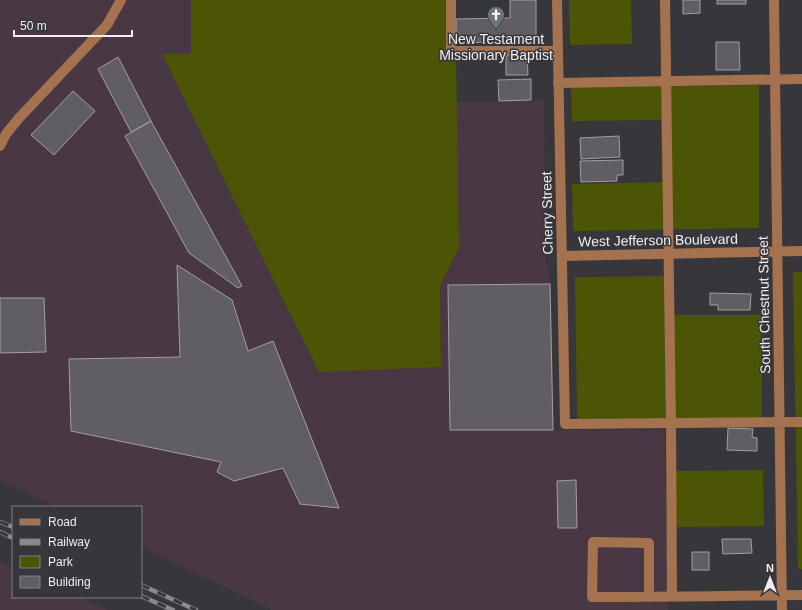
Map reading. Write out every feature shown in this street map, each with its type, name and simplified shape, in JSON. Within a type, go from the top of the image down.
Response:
[{"type":"street","points":[[0,146],[6,134],[19,118],[107,25],[121,0]]},
{"type":"street","points":[[451,0],[451,52],[558,51]]},
{"type":"street","name":"Cherry Street","points":[[557,0],[565,424],[671,424]]},
{"type":"street","points":[[665,0],[672,597]]},
{"type":"street","name":"South Chestnut Street","points":[[774,0],[782,610]]},
{"type":"street","points":[[558,83],[802,79]]},
{"type":"street","name":"West Jefferson Boulevard","points":[[562,256],[802,250]]},
{"type":"street","points":[[671,424],[802,422]]},
{"type":"street","points":[[649,597],[649,543],[593,542],[592,597],[649,597],[672,597],[802,595]]},
{"type":"shaded area","points":[[0,0],[191,0],[191,54],[163,55],[441,367],[440,286],[459,248],[456,102],[544,101],[546,261],[551,283],[554,430],[665,430],[668,610],[272,610],[142,547],[142,506],[55,506],[0,480]]},
{"type":"shaded area","points":[[0,561],[12,567],[12,598],[81,598],[108,610],[0,610]]},
{"type":"green space","points":[[191,0],[446,0],[447,55],[456,55],[459,248],[440,286],[441,367],[319,372],[162,54],[191,54]]},
{"type":"green space","points":[[569,0],[631,0],[632,44],[570,45]]},
{"type":"green space","points":[[759,85],[759,228],[573,231],[572,184],[662,182],[661,120],[572,121],[571,87]]},
{"type":"green space","points":[[793,272],[802,272],[802,569],[798,569]]},
{"type":"green space","points":[[665,276],[674,315],[761,315],[762,418],[577,419],[575,277]]},
{"type":"green space","points":[[763,470],[764,526],[674,527],[674,471]]},
{"type":"building","name":"New Testament Missionary Baptist","points":[[510,0],[536,0],[536,41],[456,43],[456,19],[510,18]]},
{"type":"building","points":[[683,0],[700,0],[700,13],[683,14]]},
{"type":"building","points":[[717,0],[746,0],[746,4],[717,4]]},
{"type":"building","points":[[716,42],[739,42],[740,70],[716,70]]},
{"type":"building","points":[[506,54],[527,54],[528,75],[506,75]]},
{"type":"building","points":[[118,57],[151,121],[131,132],[98,69]]},
{"type":"building","points":[[531,79],[531,100],[499,101],[498,80]]},
{"type":"building","points":[[73,91],[95,111],[54,155],[31,135]]},
{"type":"building","points":[[151,121],[242,286],[238,288],[189,253],[125,136]]},
{"type":"building","points":[[619,136],[620,157],[581,159],[580,138]]},
{"type":"building","points":[[623,160],[623,175],[617,175],[617,181],[581,182],[580,161]]},
{"type":"building","points":[[177,265],[232,300],[248,351],[273,341],[339,508],[300,504],[283,468],[234,481],[217,472],[221,462],[71,431],[69,359],[180,357]]},
{"type":"building","points":[[550,284],[553,430],[450,430],[448,285]]},
{"type":"building","points":[[710,293],[751,294],[750,310],[718,310],[718,305],[710,305]]},
{"type":"building","points":[[0,298],[44,298],[46,352],[0,353]]},
{"type":"building","points":[[728,428],[753,429],[752,437],[757,438],[757,451],[727,450]]},
{"type":"building","points":[[576,480],[577,528],[558,528],[557,481]]},
{"type":"building","points":[[722,539],[751,539],[752,553],[723,554]]},
{"type":"building","points":[[692,552],[709,552],[709,570],[692,570]]},
{"type":"railway","points":[[0,522],[12,527]]},
{"type":"railway","points":[[0,532],[12,538]]},
{"type":"railway","points":[[142,585],[196,610]]},
{"type":"railway","points":[[142,596],[173,610]]},
{"type":"place","name":"New Testament Missionary Baptist","points":[[496,30]]}]
